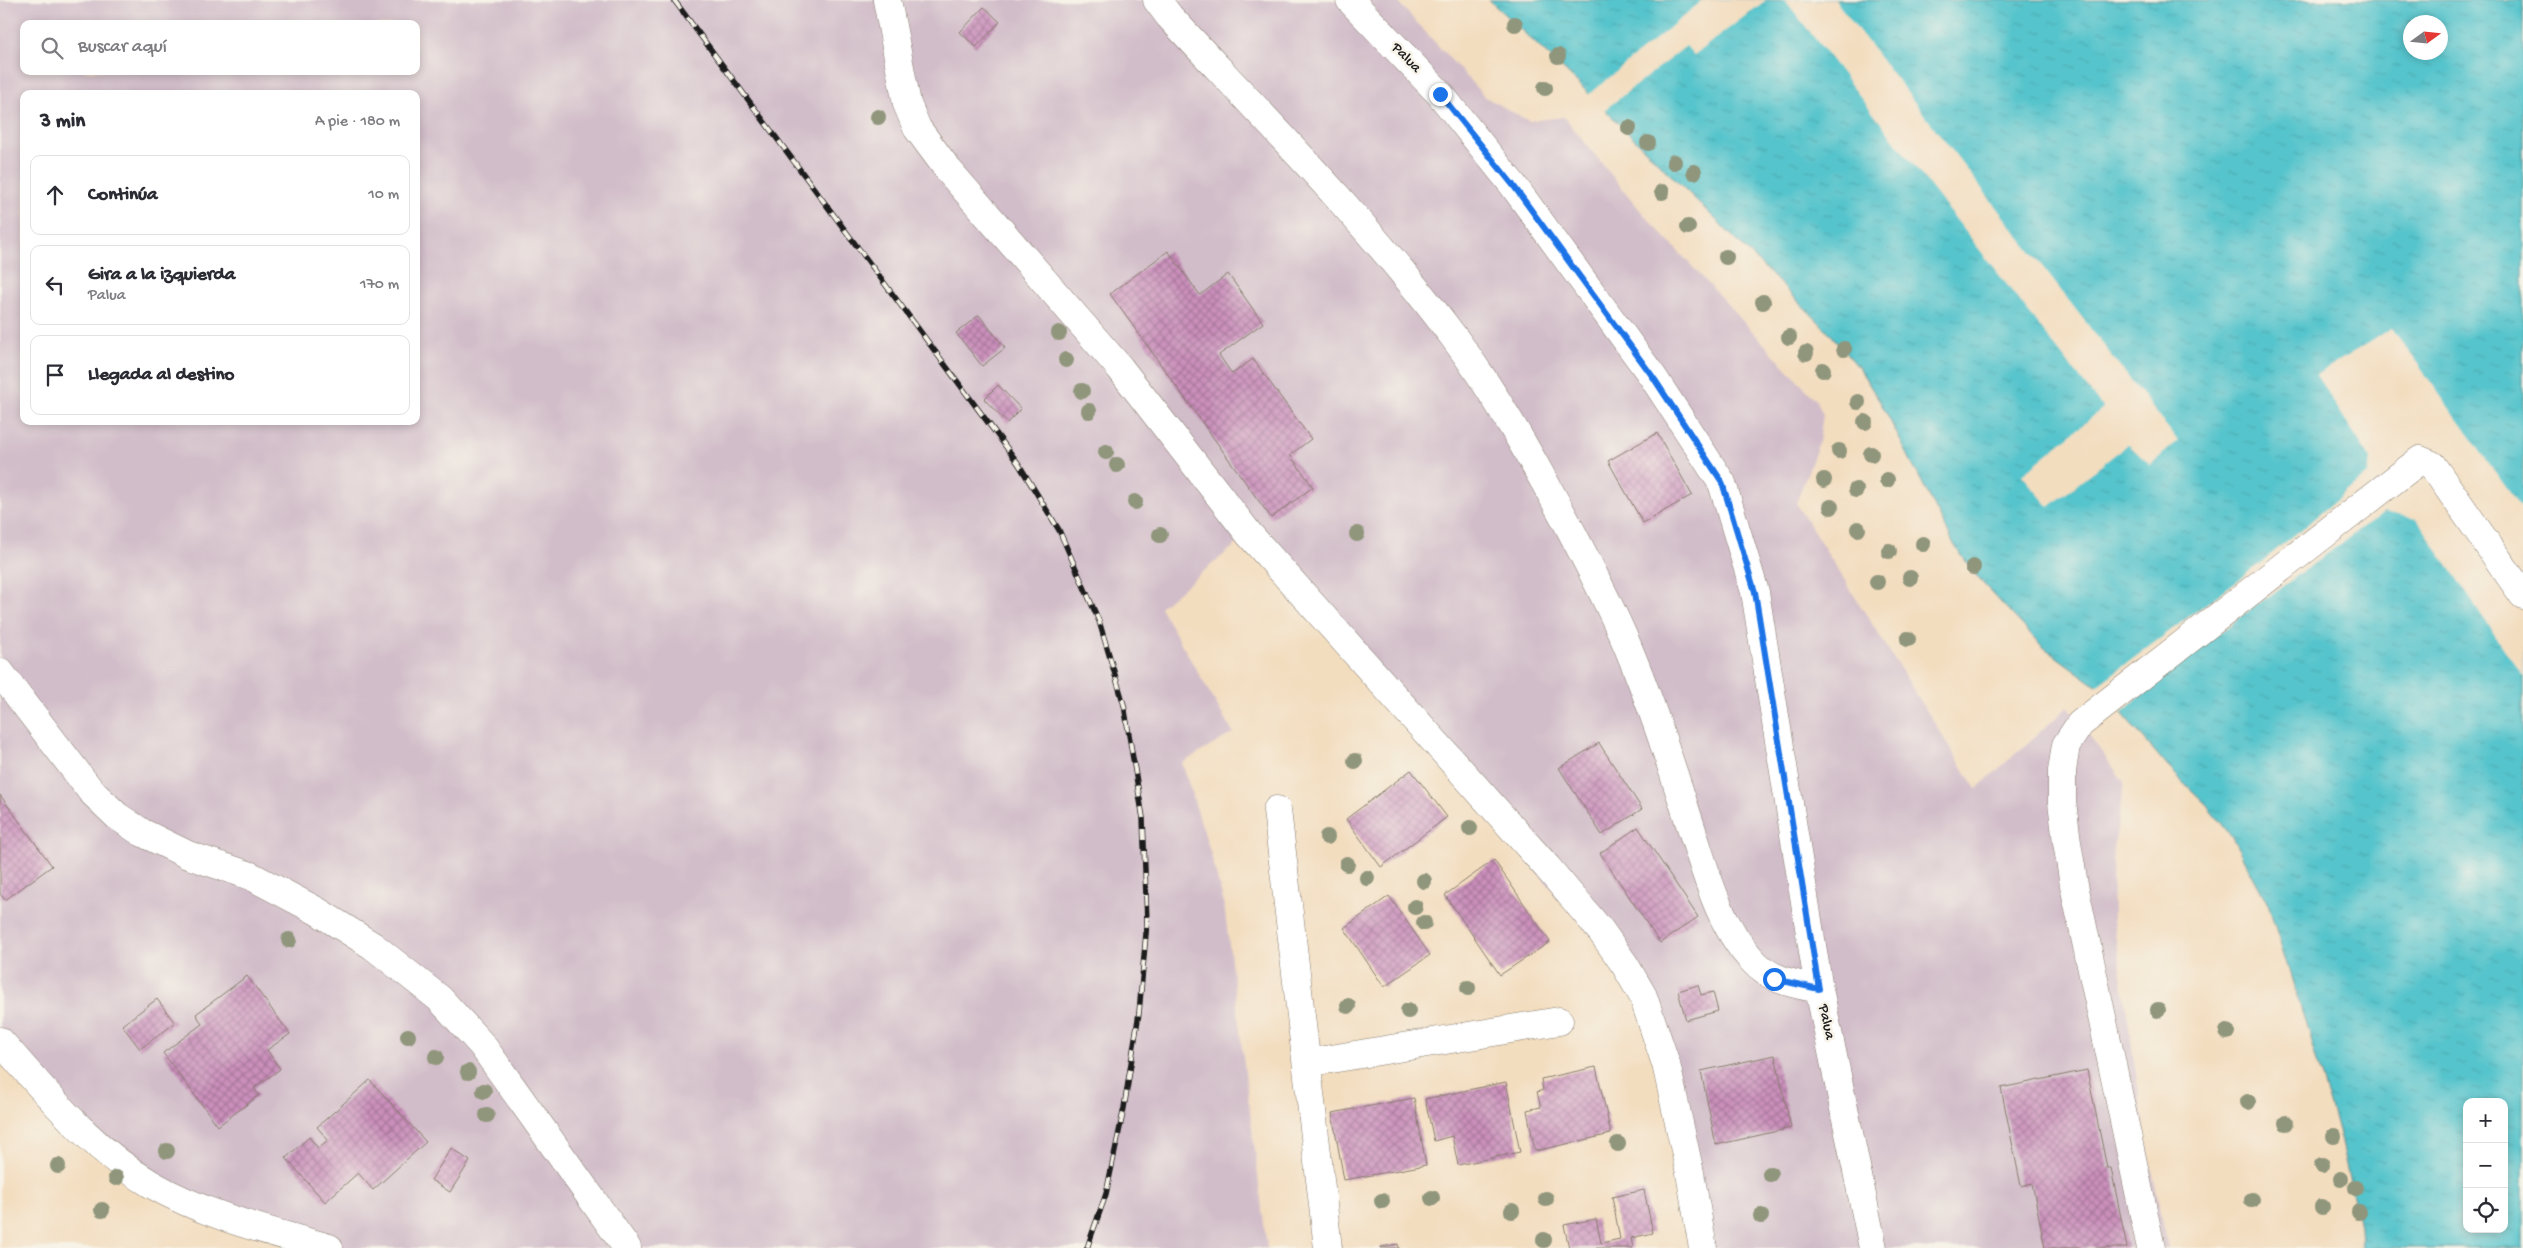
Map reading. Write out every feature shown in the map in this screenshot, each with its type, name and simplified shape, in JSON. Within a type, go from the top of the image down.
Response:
[{"type":"street","points":[[887,0],[903,90],[911,115],[917,128],[949,170],[1120,368],[1250,534],[1601,931],[1643,996],[1654,1024],[1674,1100],[1703,1248]]},
{"type":"street","points":[[1157,0],[1169,16],[1361,223],[1452,336],[1485,383],[1523,442],[1586,560],[1627,644],[1658,725],[1715,898],[1737,939],[1754,963],[1774,979],[1819,989]]},
{"type":"street","name":"Palua","points":[[1350,0],[1440,94],[1513,185],[1653,377],[1722,482],[1755,592],[1819,989],[1873,1248]]},
{"type":"street","points":[[2151,1248],[2074,885],[2062,802],[2062,770],[2066,745],[2080,724],[2420,460],[2432,465],[2523,595]]},
{"type":"street","points":[[0,672],[86,784],[117,816],[141,832],[188,855],[250,876],[318,911],[373,946],[440,999],[482,1045],[627,1248]]},
{"type":"street","points":[[1277,810],[1328,1248]]},
{"type":"street","points":[[1307,1063],[1558,1021]]},
{"type":"street","points":[[0,1041],[64,1113],[114,1159],[151,1184],[241,1224],[329,1248]]},
{"type":"shaded area","points":[[0,0],[1396,0],[1485,97],[1529,121],[1564,117],[1640,210],[1817,401],[1823,415],[1819,442],[1796,503],[1976,789],[2068,707],[2124,782],[2112,861],[2113,920],[2145,1135],[2168,1248],[1703,1248],[1643,996],[1249,534],[1160,607],[1233,733],[1182,763],[1210,851],[1224,904],[1267,1248],[329,1248],[151,1184],[0,1041]]},
{"type":"water","points":[[1489,0],[2523,0],[2523,1248],[2361,1248],[2360,1226],[2339,1134],[2299,1002],[2268,904],[2232,837],[2207,805],[2169,768],[2115,705],[2095,685],[2042,646],[1978,578],[1955,546],[1882,405],[1859,368],[1827,330],[1578,83]]},
{"type":"pier","points":[[1703,0],[1766,0],[1694,55],[1686,46],[1603,111],[1587,96]]},
{"type":"pier","points":[[1785,0],[1835,0],[2178,441],[2150,465],[2128,444],[2049,507],[2022,475],[2103,408]]},
{"type":"pier","points":[[2392,328],[2523,511],[2523,677],[2417,519],[2384,512],[2182,660],[2120,714],[2094,688],[2258,565],[2368,474],[2371,459],[2316,375]]},
{"type":"building","points":[[984,7],[1000,22],[976,47],[960,32]]},
{"type":"building","points":[[1168,251],[1200,295],[1228,274],[1263,323],[1219,355],[1232,374],[1253,359],[1311,439],[1290,455],[1313,487],[1271,518],[1110,294]]},
{"type":"building","points":[[979,315],[1005,348],[982,366],[956,333]]},
{"type":"building","points":[[998,385],[1021,409],[1007,423],[984,399]]},
{"type":"building","points":[[1657,433],[1692,495],[1643,523],[1608,461]]},
{"type":"building","points":[[1599,743],[1642,809],[1602,835],[1559,768]]},
{"type":"building","points":[[1411,770],[1447,817],[1381,867],[1346,819]]},
{"type":"building","points":[[0,795],[52,866],[5,900],[0,894]]},
{"type":"building","points":[[1638,827],[1698,917],[1660,943],[1600,853]]},
{"type":"building","points":[[1494,860],[1550,942],[1500,975],[1445,895]]},
{"type":"building","points":[[1389,896],[1430,955],[1384,987],[1344,928]]},
{"type":"building","points":[[247,976],[290,1034],[267,1050],[280,1069],[254,1088],[259,1095],[218,1126],[163,1053],[202,1024],[196,1014]]},
{"type":"building","points":[[1698,985],[1701,995],[1713,992],[1718,1011],[1686,1020],[1678,991]]},
{"type":"building","points":[[157,999],[175,1023],[140,1049],[122,1025]]},
{"type":"building","points":[[1775,1055],[1791,1128],[1716,1145],[1701,1071]]},
{"type":"building","points":[[1596,1067],[1611,1134],[1535,1151],[1527,1110],[1541,1107],[1537,1092],[1543,1090],[1541,1079]]},
{"type":"building","points":[[2087,1070],[2107,1168],[2111,1168],[2127,1248],[2045,1248],[2032,1183],[2021,1186],[2001,1088]]},
{"type":"building","points":[[370,1080],[426,1142],[373,1190],[358,1173],[325,1202],[286,1158],[309,1137],[318,1148],[328,1140],[317,1127]]},
{"type":"building","points":[[1506,1082],[1520,1152],[1458,1165],[1452,1136],[1434,1141],[1425,1099]]},
{"type":"building","points":[[1414,1098],[1426,1165],[1344,1180],[1332,1113]]},
{"type":"building","points":[[451,1148],[470,1161],[450,1192],[431,1180]]},
{"type":"building","points":[[1644,1190],[1653,1233],[1631,1238],[1633,1248],[1569,1248],[1564,1225],[1596,1219],[1601,1243],[1620,1239],[1612,1197]]},
{"type":"building","points":[[1398,1244],[1399,1248],[1381,1248],[1381,1247]]},
{"type":"railway","points":[[674,0],[1018,463],[1059,530],[1099,621],[1124,705],[1143,818],[1147,922],[1139,1013],[1124,1108],[1106,1194],[1087,1248]]},
{"type":"route","points":[[1440,94],[1513,185],[1653,377],[1705,453],[1722,482],[1755,592],[1785,768],[1819,989],[1774,979]]}]
